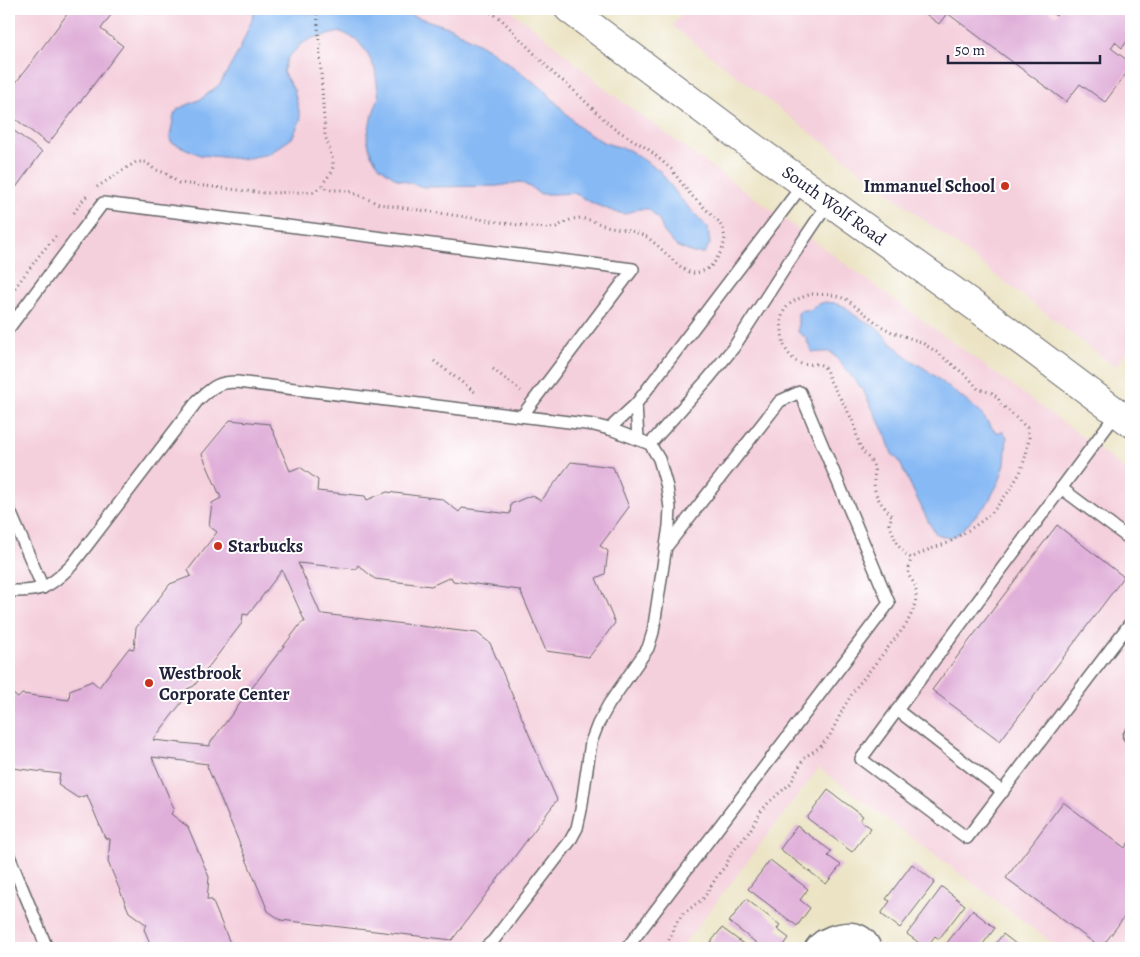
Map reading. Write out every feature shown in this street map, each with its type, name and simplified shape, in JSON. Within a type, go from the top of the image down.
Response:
[{"type":"main road","name":"South Wolf Road","points":[[568,9],[750,145],[976,307],[1116,412]]},
{"type":"street","points":[[816,948],[818,944],[825,940],[844,934],[853,934],[862,938],[868,943],[870,948]]},
{"type":"lane","points":[[608,429],[636,404],[804,183]]},
{"type":"lane","points":[[650,444],[734,347],[829,202]]},
{"type":"lane","points":[[9,328],[103,203],[633,268],[522,416]]},
{"type":"lane","points":[[9,591],[27,591],[43,588],[59,579],[72,566],[198,400],[212,387],[225,382],[238,382],[594,425],[650,444],[659,459],[668,487],[670,508],[653,632],[648,648],[609,704],[598,724],[591,742],[577,828],[570,841],[494,942],[485,948]]},
{"type":"lane","points":[[627,948],[889,603],[800,392],[780,401],[666,548]]},
{"type":"lane","points":[[636,404],[638,439]]},
{"type":"lane","points":[[1116,412],[861,758],[967,838],[1131,622]]},
{"type":"lane","points":[[1061,488],[1131,540]]},
{"type":"lane","points":[[9,509],[43,588]]},
{"type":"lane","points":[[898,710],[1003,792]]},
{"type":"lane","points":[[1131,733],[1129,736],[1131,738]]},
{"type":"lane","points":[[9,856],[47,948]]},
{"type":"path","points":[[317,9],[325,135],[333,162],[331,173],[323,183],[323,186],[326,188],[351,192],[379,204],[532,227],[556,227],[572,219],[580,218],[641,234],[688,272],[701,272],[714,263],[723,248],[725,238],[723,229],[718,221],[690,194],[671,169],[648,149],[612,126],[568,84],[556,76],[500,18],[492,13],[478,9]]},
{"type":"path","points":[[812,294],[833,295],[846,299],[881,326],[921,342],[970,378],[978,389],[992,393],[1026,428],[1029,437],[1020,473],[991,514],[948,543],[911,558],[904,554],[896,543],[889,524],[892,516],[880,503],[875,494],[874,467],[863,453],[854,424],[824,367],[820,364],[796,362],[784,345],[781,322],[783,311],[802,297],[812,294]]},
{"type":"path","points":[[434,361],[476,393]]},
{"type":"path","points":[[493,369],[534,400]]},
{"type":"path","points":[[663,948],[672,935],[676,923],[682,914],[704,898],[732,853],[766,806],[791,783],[805,757],[820,747],[829,737],[854,689],[906,625],[916,604],[914,584],[909,575],[911,558]]},
{"type":"shaded area","name":"Westbrook Corporate Center","points":[[9,9],[508,9],[538,31],[609,92],[1075,431],[1131,474],[1131,948],[1059,948],[819,768],[681,948],[9,948]]},
{"type":"shaded area","name":"Immanuel School","points":[[685,9],[1131,9],[1131,346],[1115,367],[672,26]]},
{"type":"water","points":[[256,9],[294,9],[305,14],[367,9],[404,13],[451,28],[490,50],[542,88],[582,130],[605,143],[629,150],[660,171],[680,198],[708,228],[710,244],[704,253],[693,253],[676,246],[664,232],[659,220],[649,209],[638,209],[625,214],[615,212],[594,204],[574,193],[539,194],[520,182],[498,186],[424,187],[397,179],[380,167],[371,154],[367,138],[379,97],[375,69],[366,51],[356,39],[341,32],[313,38],[301,44],[287,59],[283,72],[294,90],[301,119],[292,138],[269,154],[243,159],[200,155],[171,142],[170,137],[174,115],[178,109],[201,99],[220,84],[239,51]]},
{"type":"water","points":[[825,302],[846,307],[854,315],[879,329],[888,340],[911,360],[927,370],[979,411],[996,432],[1003,432],[1007,437],[1005,464],[999,482],[987,504],[959,533],[949,538],[936,534],[898,459],[892,454],[886,436],[863,390],[831,352],[811,351],[806,338],[798,332],[798,313],[802,310],[810,310],[816,305]]},
{"type":"building","points":[[71,9],[78,11],[80,9],[115,9],[101,29],[123,46],[48,144],[9,114],[9,92]]},
{"type":"building","points":[[919,9],[1046,9],[1056,16],[1061,9],[1131,9],[1131,36],[1122,48],[1115,42],[1111,48],[1131,63],[1131,67],[1105,102],[1080,84],[1066,102],[947,13],[939,24]]},
{"type":"building","points":[[9,130],[13,130],[42,152],[9,197]]},
{"type":"building","points":[[230,420],[270,424],[290,471],[300,467],[318,480],[317,491],[365,496],[367,500],[387,492],[442,499],[459,512],[462,508],[510,514],[511,504],[532,495],[541,501],[571,462],[613,467],[629,507],[600,546],[608,551],[605,574],[596,578],[615,623],[589,657],[546,651],[520,590],[453,581],[451,577],[431,586],[375,579],[358,565],[356,569],[298,563],[321,615],[477,633],[490,643],[557,800],[452,940],[281,920],[268,911],[207,766],[208,764],[152,757],[174,809],[171,814],[188,827],[209,877],[207,900],[212,900],[232,948],[152,948],[144,929],[147,925],[129,912],[108,862],[110,839],[105,838],[87,795],[78,798],[58,785],[60,774],[12,768],[9,764],[9,691],[18,698],[22,694],[69,700],[70,690],[92,681],[99,687],[129,648],[134,649],[136,628],[170,584],[191,576],[188,570],[217,532],[209,526],[212,503],[221,498],[202,454]],"holes":[[[282,570],[305,622],[302,622],[210,743],[210,746],[153,740],[189,693],[187,689],[194,686],[242,623],[243,614],[248,615]]]},
{"type":"building","points":[[1057,525],[1124,577],[1000,741],[932,690]]},
{"type":"building","points":[[828,790],[863,816],[860,820],[871,828],[852,852],[807,818]]},
{"type":"building","points":[[1063,802],[1125,848],[1131,839],[1131,908],[1101,948],[1006,878]]},
{"type":"building","points":[[797,826],[831,851],[828,856],[841,865],[826,884],[780,849]]},
{"type":"building","points":[[770,860],[808,889],[800,900],[810,908],[797,926],[748,889]]},
{"type":"building","points":[[912,864],[935,882],[900,928],[881,914],[890,901],[886,899]]},
{"type":"building","points":[[942,887],[965,905],[939,939],[935,936],[926,948],[907,934]]},
{"type":"building","points":[[746,899],[780,925],[777,929],[789,938],[782,948],[763,948],[729,922]]},
{"type":"building","points":[[972,910],[995,928],[980,948],[943,948]]},
{"type":"building","points":[[722,928],[749,948],[706,948]]},
{"type":"building","points":[[1003,934],[1021,948],[992,948]]},
{"type":"place","name":"Immanuel School","points":[[1005,186]]},
{"type":"place","name":"Starbucks","points":[[218,546]]},
{"type":"place","name":"Westbrook Corporate Center","points":[[149,683]]}]
